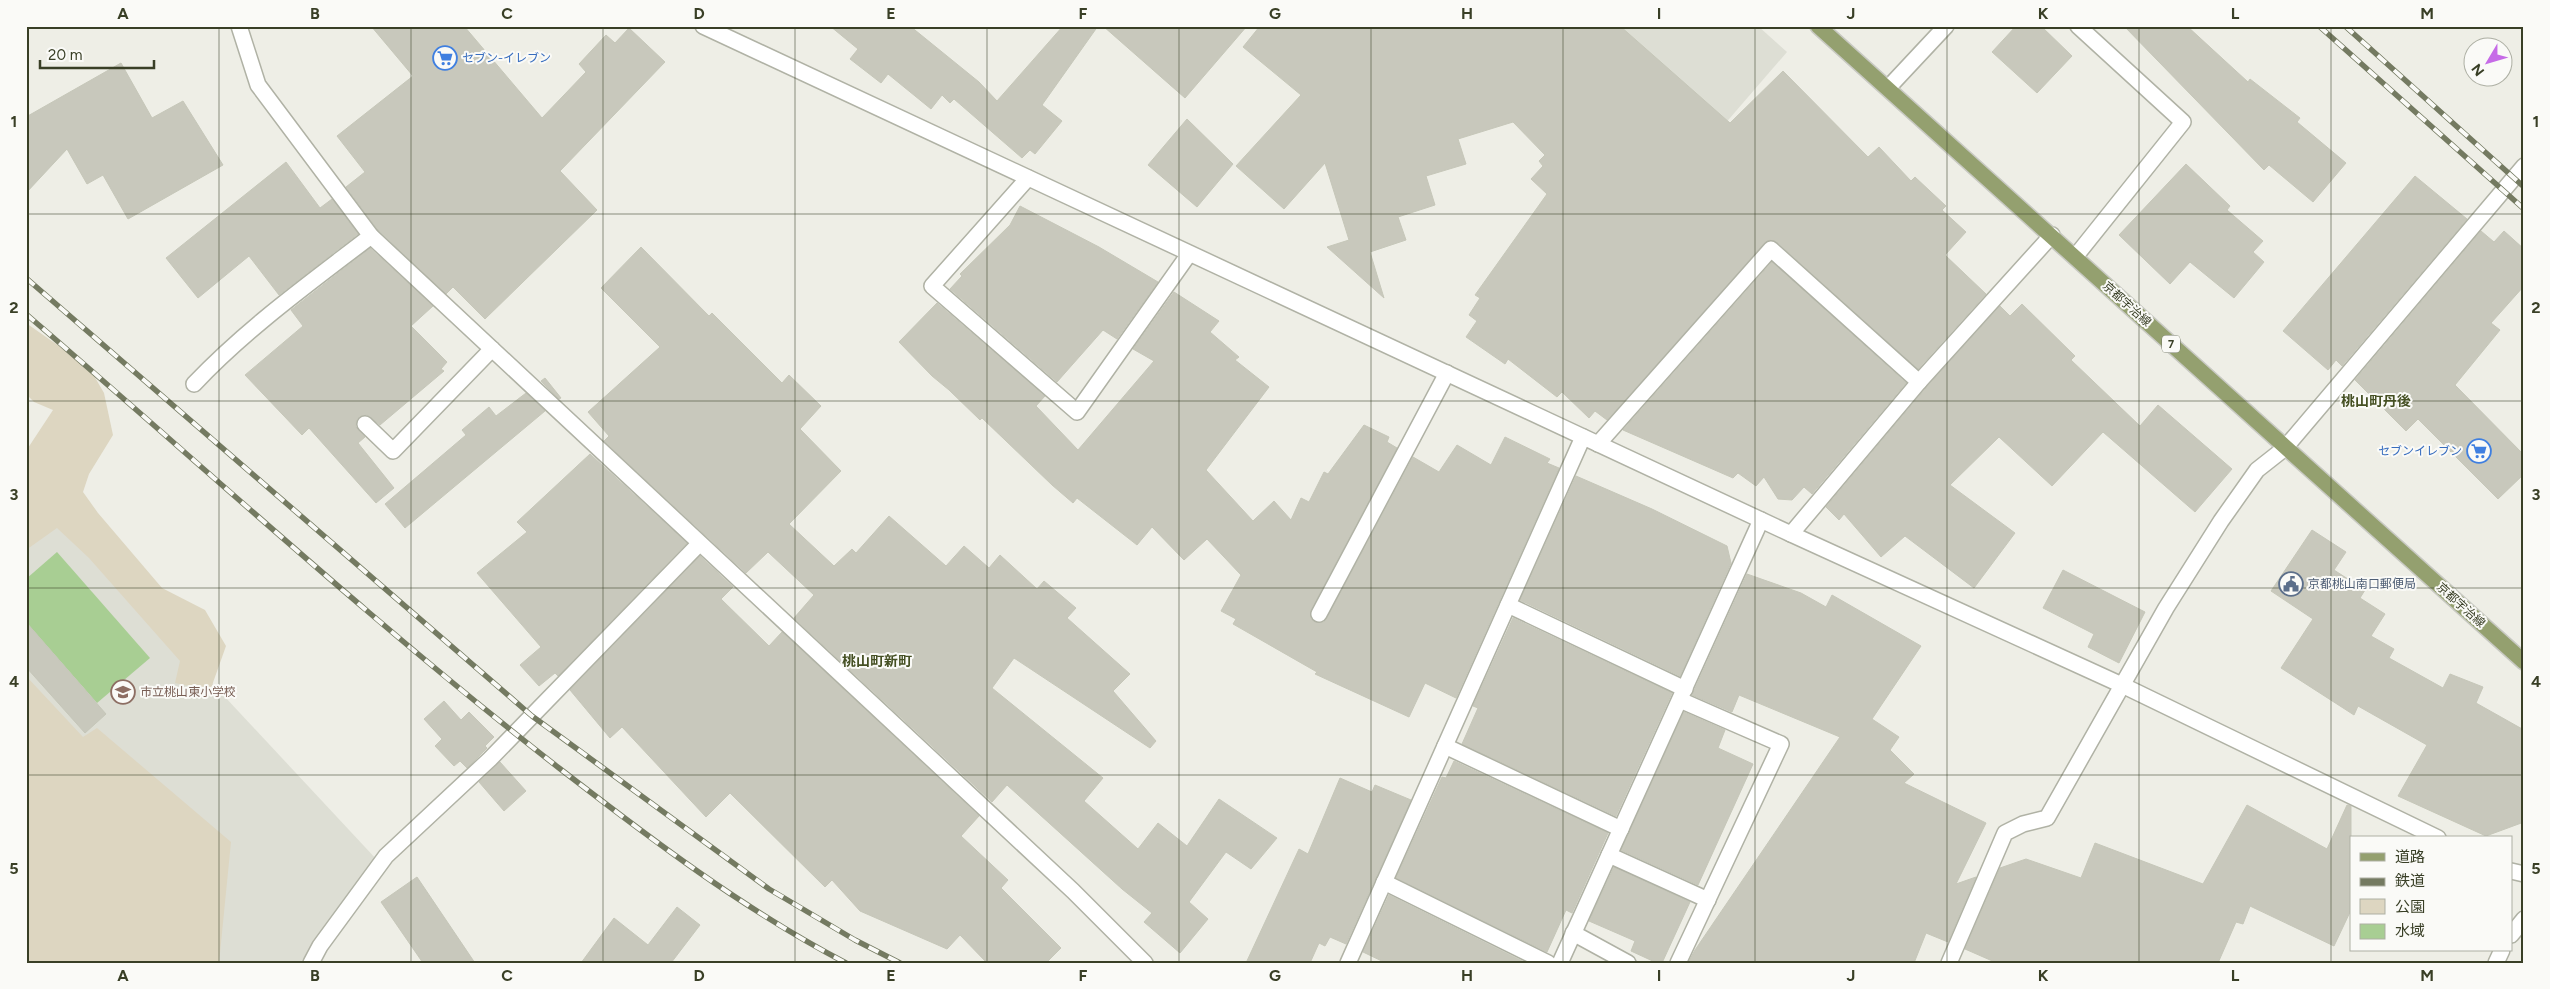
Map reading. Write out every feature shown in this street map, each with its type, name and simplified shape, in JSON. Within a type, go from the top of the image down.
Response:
[{"type":"main road","name":"京都宇治線","points":[[1818,26],[2052,234],[2285,448],[2524,662]]},
{"type":"street","points":[[239,26],[258,85],[371,236],[1073,891],[1144,963]]},
{"type":"street","points":[[703,26],[1583,438],[2124,686],[2434,836]]},
{"type":"street","points":[[1888,88],[1946,26]]},
{"type":"street","points":[[2075,257],[2183,122],[2078,26]]},
{"type":"street","points":[[1949,963],[2005,833],[2023,824],[2048,818],[2124,686],[2166,608],[2221,521],[2257,470],[2285,448],[2524,166]]},
{"type":"street","points":[[1028,178],[932,286],[1077,412],[1189,254]]},
{"type":"street","points":[[1791,534],[1919,382],[2052,234]]},
{"type":"street","points":[[194,384],[216,360],[288,300],[371,236]]},
{"type":"street","points":[[1598,444],[1771,249],[1919,382]]},
{"type":"street","points":[[365,424],[393,451],[492,349]]},
{"type":"street","points":[[1319,614],[1447,373]]},
{"type":"street","points":[[1348,963],[1583,438]]},
{"type":"street","points":[[1560,963],[1761,520]]},
{"type":"street","points":[[311,963],[320,946],[386,856],[490,759],[699,544]]},
{"type":"street","points":[[1508,605],[1781,744],[1678,963]]},
{"type":"street","points":[[1445,746],[1621,829]]},
{"type":"street","points":[[1609,854],[1708,900]]},
{"type":"street","points":[[1384,882],[1548,963]]},
{"type":"street","points":[[2512,934],[2524,919]]},
{"type":"street","points":[[1574,933],[1628,963]]},
{"type":"shaded area","points":[[1514,26],[1758,26],[1787,52],[1686,169]]},
{"type":"shaded area","name":"市立桃山東小学校","points":[[46,505],[378,861],[300,963],[26,963],[26,522]]},
{"type":"green space","points":[[26,323],[89,367],[104,393],[113,435],[89,474],[83,492],[98,513],[162,588],[205,610],[226,646],[210,691],[175,683],[180,661],[89,558],[57,528],[26,550],[26,451],[53,410],[34,402],[26,394]]},
{"type":"green space","points":[[26,676],[83,737],[97,728],[231,842],[219,963],[26,963]]},
{"type":"water","points":[[57,552],[150,658],[97,703],[26,622],[26,579]]},
{"type":"building","points":[[371,26],[464,26],[542,118],[586,72],[579,64],[606,35],[615,43],[629,28],[665,62],[560,171],[597,210],[485,319],[453,287],[446,294],[378,230],[346,187],[365,172],[337,136],[413,76]]},
{"type":"building","points":[[830,26],[910,26],[979,82],[997,101],[1063,26],[1098,26],[1042,105],[1062,121],[1035,154],[1030,150],[1022,158],[954,99],[950,103],[942,95],[931,109],[888,74],[881,83],[850,59],[858,49]]},
{"type":"building","points":[[1103,26],[1247,26],[1185,98]]},
{"type":"building","points":[[1260,26],[1620,26],[1730,123],[1783,71],[1868,157],[1879,147],[1911,181],[1915,177],[1946,206],[1942,210],[1966,232],[1945,255],[1986,294],[1918,369],[1777,242],[1769,240],[1607,420],[1595,411],[1589,418],[1562,392],[1557,397],[1508,359],[1505,364],[1466,337],[1477,321],[1469,315],[1480,298],[1475,295],[1547,194],[1531,179],[1543,166],[1539,161],[1545,155],[1513,122],[1458,139],[1466,164],[1426,176],[1435,205],[1398,217],[1406,240],[1370,252],[1384,298],[1327,247],[1349,240],[1325,163],[1284,209],[1236,166],[1301,95],[1243,47]]},
{"type":"building","points":[[2016,26],[2041,26],[2072,56],[2037,93],[1992,52]]},
{"type":"building","points":[[2124,26],[2187,26],[2248,82],[2250,79],[2300,118],[2297,122],[2346,163],[2313,202],[2269,165],[2264,170]]},
{"type":"building","points":[[121,63],[152,118],[183,101],[223,165],[128,219],[103,175],[87,184],[67,149],[26,193],[26,117]]},
{"type":"building","points":[[1187,119],[1233,164],[1197,207],[1148,165]]},
{"type":"building","points":[[286,162],[320,208],[332,199],[358,234],[279,295],[249,256],[198,298],[166,258]]},
{"type":"building","points":[[2186,164],[2230,206],[2227,210],[2263,241],[2253,252],[2264,262],[2234,298],[2190,262],[2170,284],[2119,235]]},
{"type":"building","points":[[2415,176],[2467,219],[2342,366],[2336,360],[2328,370],[2283,331]]},
{"type":"building","points":[[1020,206],[1099,247],[1158,282],[1117,339],[1103,330],[1057,382],[950,289],[962,276],[960,274],[1010,225]]},
{"type":"building","points":[[2481,231],[2494,242],[2504,231],[2524,249],[2524,286],[2491,323],[2500,330],[2455,385],[2524,455],[2524,474],[2498,499],[2418,419],[2406,431],[2355,380]]},
{"type":"building","points":[[641,247],[709,316],[712,313],[782,383],[789,375],[821,406],[800,429],[841,471],[789,524],[834,566],[852,549],[856,553],[889,516],[946,566],[964,546],[989,568],[1000,555],[1037,589],[1044,581],[1076,608],[1067,618],[1130,674],[1113,691],[1156,741],[1150,748],[1014,658],[992,688],[1103,778],[1084,801],[1138,849],[1158,823],[1187,846],[1219,799],[1277,838],[1251,869],[1226,852],[1189,902],[1208,919],[1180,953],[1144,922],[1152,913],[1122,889],[1007,785],[992,802],[794,618],[814,595],[768,552],[746,573],[604,441],[609,436],[588,412],[660,347],[601,288]]},
{"type":"building","points":[[370,248],[433,306],[411,326],[447,362],[441,369],[444,371],[380,425],[367,415],[359,417],[356,421],[356,427],[365,437],[358,443],[394,488],[376,503],[309,428],[302,435],[245,375],[303,326],[291,310]]},
{"type":"building","points":[[1772,262],[1906,383],[1812,494],[1804,487],[1792,500],[1778,499],[1764,477],[1756,486],[1738,473],[1733,478],[1623,430]]},
{"type":"building","points":[[1174,292],[1219,321],[1210,332],[1239,357],[1235,360],[1269,387],[1206,470],[1253,521],[1274,501],[1291,520],[1301,498],[1309,502],[1324,472],[1328,474],[1364,425],[1389,437],[1387,442],[1397,448],[1311,610],[1311,619],[1315,622],[1324,622],[1327,618],[1413,457],[1439,472],[1457,445],[1491,465],[1505,437],[1550,459],[1547,463],[1559,468],[1456,698],[1425,683],[1409,717],[1315,674],[1317,672],[1233,624],[1236,619],[1221,611],[1241,575],[1207,539],[1184,560],[1152,527],[1137,545],[1077,498],[1073,503],[982,418],[980,420],[932,376],[899,342],[937,303],[1045,396],[1036,406],[1078,450],[1154,361],[1133,349]]},
{"type":"building","points":[[2022,304],[2075,356],[2071,360],[2140,426],[2158,405],[2232,469],[2195,512],[2103,432],[2052,486],[1999,437],[1950,485],[2015,533],[1974,588],[1905,536],[1881,557],[1844,514],[1839,520],[1826,507],[1926,388],[2000,306],[2010,316]]},
{"type":"building","points":[[545,378],[561,398],[559,399],[541,381]]},
{"type":"building","points":[[526,393],[545,411],[405,528],[385,504],[466,435],[462,430],[489,407],[496,416]]},
{"type":"building","points":[[590,454],[687,543],[558,676],[555,673],[539,686],[520,665],[541,647],[477,573],[527,532],[517,522]]},
{"type":"building","points":[[1576,476],[1652,509],[1727,546],[1731,563],[1680,676],[1520,600]]},
{"type":"building","points":[[2312,530],[2346,552],[2334,570],[2365,590],[2360,598],[2385,614],[2371,636],[2394,649],[2389,658],[2443,688],[2450,674],[2483,687],[2476,703],[2524,730],[2524,822],[2486,836],[2398,796],[2427,745],[2358,706],[2354,715],[2281,668],[2313,619],[2271,591]]},
{"type":"building","points":[[700,556],[733,587],[721,599],[769,646],[782,632],[979,816],[961,836],[1008,880],[1001,888],[1061,948],[1046,963],[987,963],[960,935],[947,949],[860,911],[832,880],[825,887],[730,793],[706,817],[622,727],[610,738],[570,690]]},
{"type":"building","points":[[2063,570],[2145,612],[2119,663],[2088,647],[2094,634],[2043,608]]},
{"type":"building","points":[[1747,574],[1801,593],[1826,607],[1832,595],[1921,646],[1872,719],[1899,737],[1890,750],[1914,774],[1904,783],[1986,823],[1956,884],[1976,877],[1948,942],[1926,933],[1914,963],[1688,963],[1840,737],[1739,695],[1732,712],[1692,695]]},
{"type":"building","points":[[1513,618],[1672,693],[1616,816],[1462,744],[1478,708],[1473,706]]},
{"type":"building","points":[[26,622],[106,714],[85,733],[26,667]]},
{"type":"building","points":[[444,701],[461,720],[469,712],[494,737],[485,746],[487,748],[467,768],[460,761],[454,766],[435,746],[442,739],[424,719]]},
{"type":"building","points":[[1684,712],[1725,730],[1718,748],[1753,764],[1698,885],[1621,850]]},
{"type":"building","points":[[1454,761],[1608,833],[1572,913],[1566,910],[1547,952],[1396,878],[1442,777],[1446,778]]},
{"type":"building","points":[[500,762],[526,791],[504,811],[479,782]]},
{"type":"building","points":[[1340,778],[1372,792],[1375,785],[1411,800],[1346,944],[1330,937],[1325,946],[1319,943],[1310,963],[1246,963],[1299,849],[1308,854]]},
{"type":"building","points":[[2247,805],[2327,849],[2347,805],[2351,806],[2350,912],[2334,946],[2250,906],[2243,924],[2236,922],[2218,963],[1997,963],[1965,949],[2000,868],[2026,859],[2081,878],[2095,843],[2203,884]]},
{"type":"building","points":[[1614,867],[1690,902],[1662,963],[1657,963],[1631,951],[1635,941],[1589,921]]},
{"type":"building","points":[[417,877],[475,963],[423,963],[381,902]]},
{"type":"building","points":[[1389,895],[1526,963],[1386,963],[1363,952]]},
{"type":"building","points":[[677,907],[700,925],[671,963],[581,963],[614,918],[648,945]]},
{"type":"railway","points":[[2319,26],[2524,209]]},
{"type":"railway","points":[[2345,26],[2524,187]]},
{"type":"railway","points":[[26,278],[532,716],[769,889],[855,940],[900,963]]},
{"type":"railway","points":[[26,314],[356,602],[559,768],[698,872],[771,920],[846,963]]},
{"type":"place","name":"セブン-イレブン","points":[[445,58]]},
{"type":"place","name":"セブンイレブン","points":[[2479,451]]},
{"type":"place","name":"京都桃山南口郵便局","points":[[2291,584]]},
{"type":"place","name":"市立桃山東小学校","points":[[123,692]]},
{"type":"district","name":"桃山町丹後","points":[[2376,401]]},
{"type":"district","name":"桃山町新町","points":[[877,661]]}]
